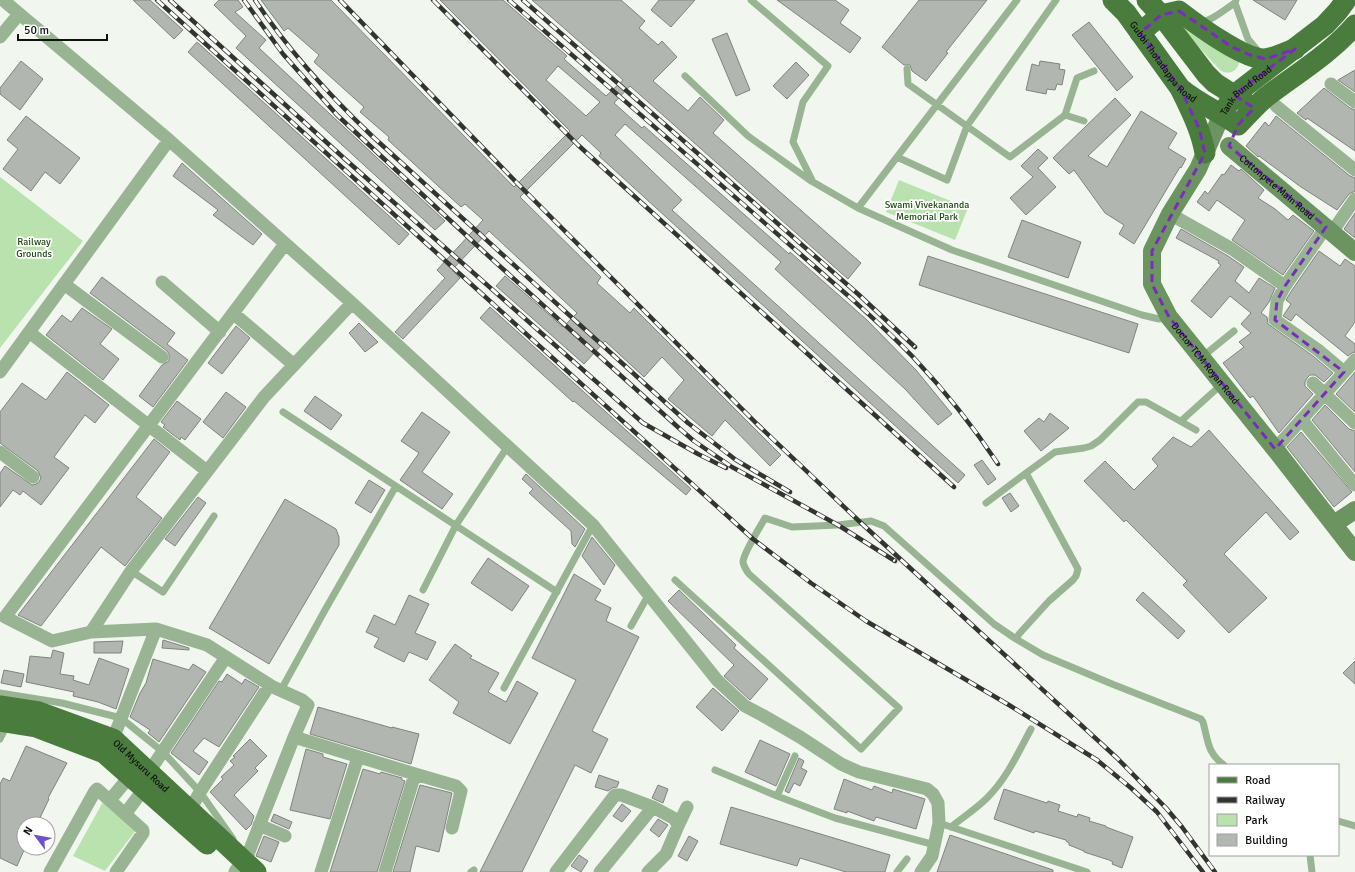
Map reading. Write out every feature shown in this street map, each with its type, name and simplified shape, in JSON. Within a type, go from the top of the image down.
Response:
[{"type":"main road","name":"Gubbi Thotadappa Road","points":[[1113,0],[1126,13],[1180,88],[1190,96],[1230,120]]},
{"type":"main road","points":[[1147,0],[1161,15],[1206,74],[1215,83],[1254,108]]},
{"type":"main road","name":"Tank Bund Road","points":[[1230,120],[1234,95],[1325,25],[1346,0]]},
{"type":"main road","points":[[1140,33],[1161,15],[1179,11],[1191,21],[1232,47],[1250,55],[1266,59],[1295,49]]},
{"type":"main road","name":"Tank Bund Road","points":[[1230,120],[1254,108],[1337,43],[1355,25]]},
{"type":"main road","points":[[1180,88],[1203,140],[1202,161],[1214,159],[1230,146],[1234,139],[1230,120]]},
{"type":"main road","name":"Doctor TCM Royan Road","points":[[1230,120],[1202,161],[1170,214],[1152,251],[1152,284],[1169,317],[1355,552]]},
{"type":"main road","name":"Cottonpete Main Road","points":[[1230,146],[1355,252]]},
{"type":"main road","points":[[1334,524],[1355,510]]},
{"type":"main road","name":"Old Mysuru Road","points":[[2,722],[38,712],[113,739],[141,779],[195,801],[243,868]]},
{"type":"main road","name":"Old Mysuru Road","points":[[2,722],[36,727],[104,752],[141,779],[243,868]]},
{"type":"street","points":[[2,0],[169,140],[352,303],[593,524],[716,680],[745,706],[859,772],[927,789],[933,794],[938,803],[945,825],[935,845],[932,856],[921,872]]},
{"type":"street","points":[[0,37],[19,14]]},
{"type":"street","points":[[1331,84],[1355,102]]},
{"type":"street","points":[[1276,106],[1355,170]]},
{"type":"street","points":[[0,372],[169,140]]},
{"type":"street","points":[[1275,449],[1351,366],[1318,350],[1274,320],[1277,301],[1285,286],[1355,199]]},
{"type":"street","points":[[1170,214],[1232,249],[1285,286]]},
{"type":"street","points":[[243,868],[308,705],[302,700],[273,687],[207,645],[156,629],[91,632],[52,642],[5,617],[285,244]]},
{"type":"street","points":[[162,282],[220,332]]},
{"type":"street","points":[[64,284],[162,357]]},
{"type":"street","points":[[91,632],[131,572],[264,397],[352,303]]},
{"type":"street","points":[[233,314],[294,365]]},
{"type":"street","points":[[29,332],[207,471]]},
{"type":"street","points":[[1313,383],[1355,423]]},
{"type":"street","points":[[1302,420],[1355,485]]},
{"type":"street","points":[[0,452],[34,477]]},
{"type":"street","points":[[113,739],[156,629]]},
{"type":"street","points":[[125,814],[141,779],[163,752],[222,663]]},
{"type":"street","points":[[195,801],[265,692]]},
{"type":"street","points":[[294,737],[456,786],[461,791],[452,828]]},
{"type":"street","points":[[321,872],[358,757]]},
{"type":"street","points":[[385,872],[414,774]]},
{"type":"street","points":[[110,800],[141,779]]},
{"type":"street","points":[[50,872],[97,789],[143,831],[116,872]]},
{"type":"street","points":[[556,872],[615,795],[621,795],[653,807],[675,819],[678,826]]},
{"type":"street","points":[[600,872],[653,807]]},
{"type":"street","points":[[648,872],[666,854],[687,807]]},
{"type":"street","points":[[259,825],[285,836]]},
{"type":"lane","points":[[751,0],[828,66],[803,102],[793,142],[813,182]]},
{"type":"lane","points":[[858,208],[1018,0]]},
{"type":"lane","points":[[897,157],[947,180],[967,126],[1056,0]]},
{"type":"lane","points":[[1191,21],[1203,22],[1236,1],[1248,39],[1266,59]]},
{"type":"lane","points":[[908,69],[908,84],[1010,157],[1065,115],[1077,78],[1094,71]]},
{"type":"lane","points":[[685,76],[748,136],[813,182],[858,208],[952,250],[1142,315],[1159,319],[1169,317]]},
{"type":"lane","points":[[1065,115],[1084,121]]},
{"type":"lane","points":[[1201,357],[1234,331]]},
{"type":"lane","points":[[1181,421],[1222,383]]},
{"type":"lane","points":[[986,504],[1055,452],[1084,448],[1091,446],[1100,440],[1138,402],[1146,402],[1196,430]]},
{"type":"lane","points":[[284,412],[557,592]]},
{"type":"lane","points":[[423,590],[456,525],[508,446]]},
{"type":"lane","points":[[1016,639],[1050,601],[1073,580],[1078,569],[1026,473]]},
{"type":"lane","points":[[281,690],[396,486]]},
{"type":"lane","points":[[131,572],[163,592],[214,516]]},
{"type":"lane","points":[[675,580],[861,749],[900,708],[747,571],[743,562],[744,556],[765,518],[792,526],[838,525],[875,521],[994,624],[1016,639],[1044,655],[1112,684],[1197,716],[1203,722],[1214,757],[1223,764]]},
{"type":"lane","points":[[504,688],[593,524]]},
{"type":"lane","points":[[631,626],[649,594]]},
{"type":"lane","points":[[0,693],[62,703],[120,718],[163,752],[195,801]]},
{"type":"lane","points":[[945,825],[988,798],[1015,761],[1031,729]]},
{"type":"lane","points":[[777,796],[794,756]]},
{"type":"lane","points":[[715,770],[835,818],[935,845]]},
{"type":"lane","points":[[1339,821],[1355,826]]},
{"type":"lane","points":[[945,825],[1087,872]]},
{"type":"lane","points":[[1310,856],[1312,872]]},
{"type":"lane","points":[[897,872],[907,859]]},
{"type":"highlighted area","points":[[1179,11],[1232,47],[1250,55],[1266,59],[1295,49],[1234,95],[1254,108],[1238,125],[1229,146],[1326,227],[1285,286],[1277,301],[1275,320],[1344,372],[1275,449],[1169,317],[1152,284],[1152,251],[1205,153],[1199,128],[1180,88],[1140,33],[1161,15]]},
{"type":"green space","points":[[1181,20],[1239,61],[1239,65],[1235,70],[1226,73],[1220,70],[1188,36]]},
{"type":"green space","name":"Railway Grounds","points":[[0,177],[83,241],[0,348]]},
{"type":"green space","name":"Swami Vivekananda Memorial Park","points":[[899,180],[968,208],[955,240],[886,212]]},
{"type":"green space","points":[[104,800],[136,830],[105,871],[73,856]]},
{"type":"building","points":[[133,0],[150,0],[183,30],[174,39]]},
{"type":"building","points":[[219,0],[238,0],[243,7],[235,12],[266,40],[259,48],[445,221],[435,230],[236,48],[246,36],[214,5]]},
{"type":"building","points":[[261,0],[331,0],[514,187],[570,131],[440,0],[503,0],[567,56],[564,59],[606,96],[623,80],[532,0],[621,0],[645,21],[639,28],[658,45],[662,41],[677,57],[653,81],[688,111],[700,97],[724,120],[713,133],[861,263],[848,279],[630,86],[614,103],[642,128],[644,126],[789,254],[790,252],[867,320],[916,370],[952,414],[938,425],[905,389],[775,269],[781,262],[625,124],[615,135],[682,200],[672,210],[965,475],[958,483],[599,156],[601,153],[582,135],[520,197],[601,277],[597,283],[630,313],[634,308],[781,455],[770,466],[725,420],[712,436],[668,399],[684,380],[662,357],[644,377],[605,341],[584,364],[496,286],[505,276],[563,327],[577,313],[489,231],[452,270],[460,278],[403,339],[395,332],[445,278],[437,270],[483,220],[465,204],[461,207],[388,140],[389,137],[360,112],[364,107],[314,62],[319,55],[288,28],[284,31]],"holes":[[[558,66],[600,102],[586,116],[546,80]]]},
{"type":"building","points":[[659,0],[695,0],[671,27],[651,10]]},
{"type":"building","points":[[777,0],[835,0],[849,10],[840,23],[861,38],[850,53]]},
{"type":"building","points":[[919,0],[987,0],[946,52],[948,53],[926,81],[912,71],[910,65],[904,65],[882,47]]},
{"type":"building","points":[[1253,0],[1297,0],[1285,20]]},
{"type":"building","points":[[1089,22],[1133,77],[1117,91],[1072,35]]},
{"type":"building","points":[[727,33],[750,90],[736,96],[712,39]]},
{"type":"building","points":[[197,42],[409,234],[399,245],[188,52]]},
{"type":"building","points":[[21,61],[43,79],[20,110],[0,94],[0,88]]},
{"type":"building","points":[[1040,61],[1060,64],[1059,69],[1065,70],[1062,85],[1057,84],[1055,90],[1047,89],[1046,94],[1026,90],[1032,64],[1039,66]]},
{"type":"building","points":[[796,62],[809,75],[787,99],[773,86]]},
{"type":"building","points":[[1355,70],[1355,92],[1338,80]]},
{"type":"building","points":[[1324,88],[1350,108],[1355,110],[1355,151],[1307,118],[1306,120],[1297,113]]},
{"type":"building","points":[[1115,98],[1131,115],[1088,156],[1107,167],[1141,111],[1177,133],[1168,148],[1186,159],[1134,244],[1119,234],[1124,225],[1105,213],[1074,170],[1069,174],[1053,158]]},
{"type":"building","points":[[26,116],[80,158],[60,184],[45,172],[31,191],[3,169],[18,149],[7,140]]},
{"type":"building","points":[[1276,116],[1350,176],[1355,178],[1355,191],[1349,194],[1337,210],[1301,187],[1259,156],[1258,157],[1246,146],[1265,122],[1269,126]]},
{"type":"building","points":[[1038,149],[1048,158],[1038,168],[1056,187],[1026,215],[1010,198],[1033,177],[1021,166]]},
{"type":"building","points":[[182,163],[262,234],[253,245],[213,215],[218,210],[173,176]]},
{"type":"building","points":[[1231,165],[1239,171],[1241,169],[1264,190],[1258,198],[1288,220],[1293,215],[1314,231],[1283,275],[1232,240],[1245,220],[1217,200],[1209,211],[1197,202],[1205,191],[1208,194],[1222,174],[1224,175]]},
{"type":"building","points":[[1355,213],[1355,238],[1344,229]]},
{"type":"building","points":[[1022,220],[1081,242],[1068,278],[1008,257]]},
{"type":"building","points":[[1181,229],[1244,267],[1235,281],[1249,293],[1259,278],[1275,288],[1269,302],[1261,313],[1267,317],[1268,324],[1313,356],[1333,373],[1324,382],[1315,375],[1310,375],[1307,378],[1305,386],[1313,394],[1279,433],[1253,396],[1250,398],[1223,363],[1244,347],[1239,342],[1251,333],[1241,324],[1251,313],[1230,296],[1211,318],[1191,301],[1221,265],[1218,263],[1219,261],[1176,238]]},
{"type":"building","points":[[1319,251],[1340,266],[1345,259],[1355,266],[1355,322],[1345,336],[1355,344],[1355,352],[1348,356],[1296,314],[1291,321],[1283,316],[1291,304],[1286,300]]},
{"type":"building","points":[[928,256],[1138,324],[1129,353],[919,285]]},
{"type":"building","points":[[102,277],[175,333],[167,344],[188,360],[153,407],[139,396],[162,365],[169,361],[169,354],[90,293]]},
{"type":"building","points":[[490,307],[691,489],[686,495],[574,401],[573,402],[480,318]]},
{"type":"building","points":[[82,308],[112,329],[100,344],[119,359],[103,380],[46,335],[62,315],[71,322]]},
{"type":"building","points":[[359,323],[378,342],[365,352],[349,333]]},
{"type":"building","points":[[236,326],[250,338],[222,374],[208,363]]},
{"type":"building","points":[[67,372],[109,405],[95,423],[85,415],[54,457],[69,468],[41,505],[23,491],[20,495],[13,490],[0,507],[0,473],[5,466],[32,485],[39,482],[41,478],[38,471],[0,443],[0,412],[22,383],[46,400]]},
{"type":"building","points":[[1355,372],[1355,412],[1336,394]]},
{"type":"building","points":[[226,392],[246,407],[223,438],[203,422]]},
{"type":"building","points":[[315,396],[342,415],[331,430],[304,411]]},
{"type":"building","points":[[177,401],[201,419],[185,440],[181,437],[180,440],[163,427],[165,425],[161,422]]},
{"type":"building","points":[[1325,405],[1349,429],[1355,431],[1355,472],[1312,420]]},
{"type":"building","points":[[422,412],[450,432],[422,472],[453,494],[442,509],[400,480],[419,453],[401,441]]},
{"type":"building","points":[[1050,413],[1069,428],[1041,451],[1024,431],[1039,418],[1044,422]]},
{"type":"building","points":[[1209,430],[1299,532],[1290,540],[1266,512],[1224,554],[1267,598],[1229,633],[1183,585],[1187,581],[1126,520],[1124,522],[1084,481],[1105,461],[1134,490],[1158,466],[1152,459],[1173,437],[1191,447]]},
{"type":"building","points":[[1301,432],[1352,492],[1334,507],[1287,447]]},
{"type":"building","points":[[154,439],[170,452],[136,497],[162,518],[125,566],[101,547],[41,626],[18,615]]},
{"type":"building","points":[[982,460],[996,479],[988,485],[974,465]]},
{"type":"building","points":[[526,474],[585,529],[575,547],[572,544],[571,531],[529,493],[533,489],[522,479]]},
{"type":"building","points":[[369,480],[385,490],[371,513],[355,503]]},
{"type":"building","points":[[1010,493],[1019,506],[1011,512],[1002,498]]},
{"type":"building","points":[[198,497],[206,503],[175,546],[165,539]]},
{"type":"building","points":[[285,499],[336,529],[339,537],[339,545],[269,664],[209,628]]},
{"type":"building","points":[[592,537],[615,565],[604,585],[582,556]]},
{"type":"building","points":[[488,558],[529,586],[512,611],[471,583]]},
{"type":"building","points":[[574,574],[601,590],[595,600],[611,608],[606,621],[639,637],[592,731],[608,739],[591,773],[575,765],[522,872],[480,872],[576,680],[532,658]]},
{"type":"building","points":[[679,590],[736,645],[734,648],[768,679],[750,700],[724,676],[734,665],[668,601]]},
{"type":"building","points":[[1143,592],[1185,631],[1178,639],[1136,600]]},
{"type":"building","points":[[409,595],[429,604],[415,633],[436,642],[427,660],[409,652],[404,662],[374,647],[379,638],[366,632],[374,615],[395,625]]},
{"type":"building","points":[[163,640],[189,648],[189,650],[162,648]]},
{"type":"building","points":[[123,641],[121,653],[94,653],[94,642]]},
{"type":"building","points":[[455,644],[472,656],[470,658],[499,673],[488,692],[506,702],[517,681],[538,693],[510,744],[453,713],[459,702],[429,680]]},
{"type":"building","points":[[53,650],[64,653],[60,674],[74,676],[73,680],[89,685],[99,658],[129,669],[116,709],[98,702],[73,696],[74,692],[26,682],[30,656],[51,658]]},
{"type":"building","points":[[153,659],[189,670],[193,664],[206,672],[159,742],[148,733],[150,730],[130,717],[146,683]]},
{"type":"building","points":[[1355,661],[1355,684],[1343,673]]},
{"type":"building","points":[[4,670],[24,674],[21,687],[1,683]]},
{"type":"building","points":[[227,674],[242,684],[245,679],[259,687],[219,747],[204,738],[193,751],[208,762],[199,775],[171,753],[219,681],[222,682]]},
{"type":"building","points":[[713,688],[739,711],[722,731],[696,707]]},
{"type":"building","points":[[318,707],[419,734],[411,764],[310,734]]},
{"type":"building","points":[[250,739],[267,756],[255,768],[258,771],[234,795],[254,816],[251,825],[246,830],[210,792],[223,779],[221,777],[234,765],[230,761],[235,757],[233,756]]},
{"type":"building","points":[[760,740],[790,754],[776,786],[745,772]]},
{"type":"building","points":[[26,746],[67,763],[48,798],[49,799],[41,816],[16,816],[16,856],[21,856],[17,866],[0,858],[0,784],[3,778],[10,781]]},
{"type":"building","points":[[306,749],[323,754],[323,757],[347,764],[330,819],[290,810]]},
{"type":"building","points":[[799,758],[804,761],[801,768],[807,771],[800,786],[794,783],[789,793],[785,791]]},
{"type":"building","points":[[363,769],[402,778],[402,780],[405,781],[377,872],[330,872]]},
{"type":"building","points":[[599,775],[619,782],[617,787],[608,791],[595,787]]},
{"type":"building","points":[[844,779],[872,790],[874,786],[892,793],[893,789],[925,799],[916,829],[876,817],[874,821],[847,811],[847,813],[834,809]]},
{"type":"building","points":[[420,785],[452,793],[439,852],[416,846],[410,872],[393,872]]},
{"type":"building","points":[[658,785],[668,789],[663,803],[652,798]]},
{"type":"building","points":[[1004,789],[1047,803],[1048,801],[1060,805],[1058,811],[1077,817],[1078,814],[1090,818],[1089,821],[1133,837],[1122,868],[1112,864],[1113,862],[1109,860],[1084,852],[1069,845],[1066,840],[1035,831],[1034,833],[994,819]]},
{"type":"building","points":[[622,804],[631,811],[622,822],[613,816]]},
{"type":"building","points":[[731,807],[890,855],[885,872],[846,872],[800,858],[797,866],[720,844]]},
{"type":"building","points":[[274,814],[292,822],[289,829],[271,821]]},
{"type":"building","points":[[658,819],[668,825],[659,837],[650,830]]},
{"type":"building","points":[[950,835],[1053,870],[1053,872],[937,872]]},
{"type":"building","points":[[264,836],[279,842],[271,862],[256,856]]},
{"type":"building","points":[[689,836],[698,841],[687,861],[678,856]]},
{"type":"building","points":[[579,855],[588,861],[581,872],[571,866]]},
{"type":"railway","points":[[157,0],[753,539],[811,583],[866,621],[1009,705],[1097,760],[1157,812],[1203,872]]},
{"type":"railway","points":[[170,0],[346,160],[643,423],[726,468]]},
{"type":"railway","points":[[244,0],[283,54],[337,115],[483,251],[680,429],[694,441],[732,467],[838,525],[895,561]]},
{"type":"railway","points":[[255,0],[309,71],[372,136],[688,423],[736,460],[790,492]]},
{"type":"railway","points":[[340,0],[516,182],[757,424],[860,522],[1117,758],[1166,808],[1215,872]]},
{"type":"railway","points":[[433,0],[578,145],[954,487]]},
{"type":"railway","points":[[509,0],[853,300],[891,335],[947,395],[979,436],[998,464]]},
{"type":"railway","points":[[523,0],[858,294],[915,347]]}]
